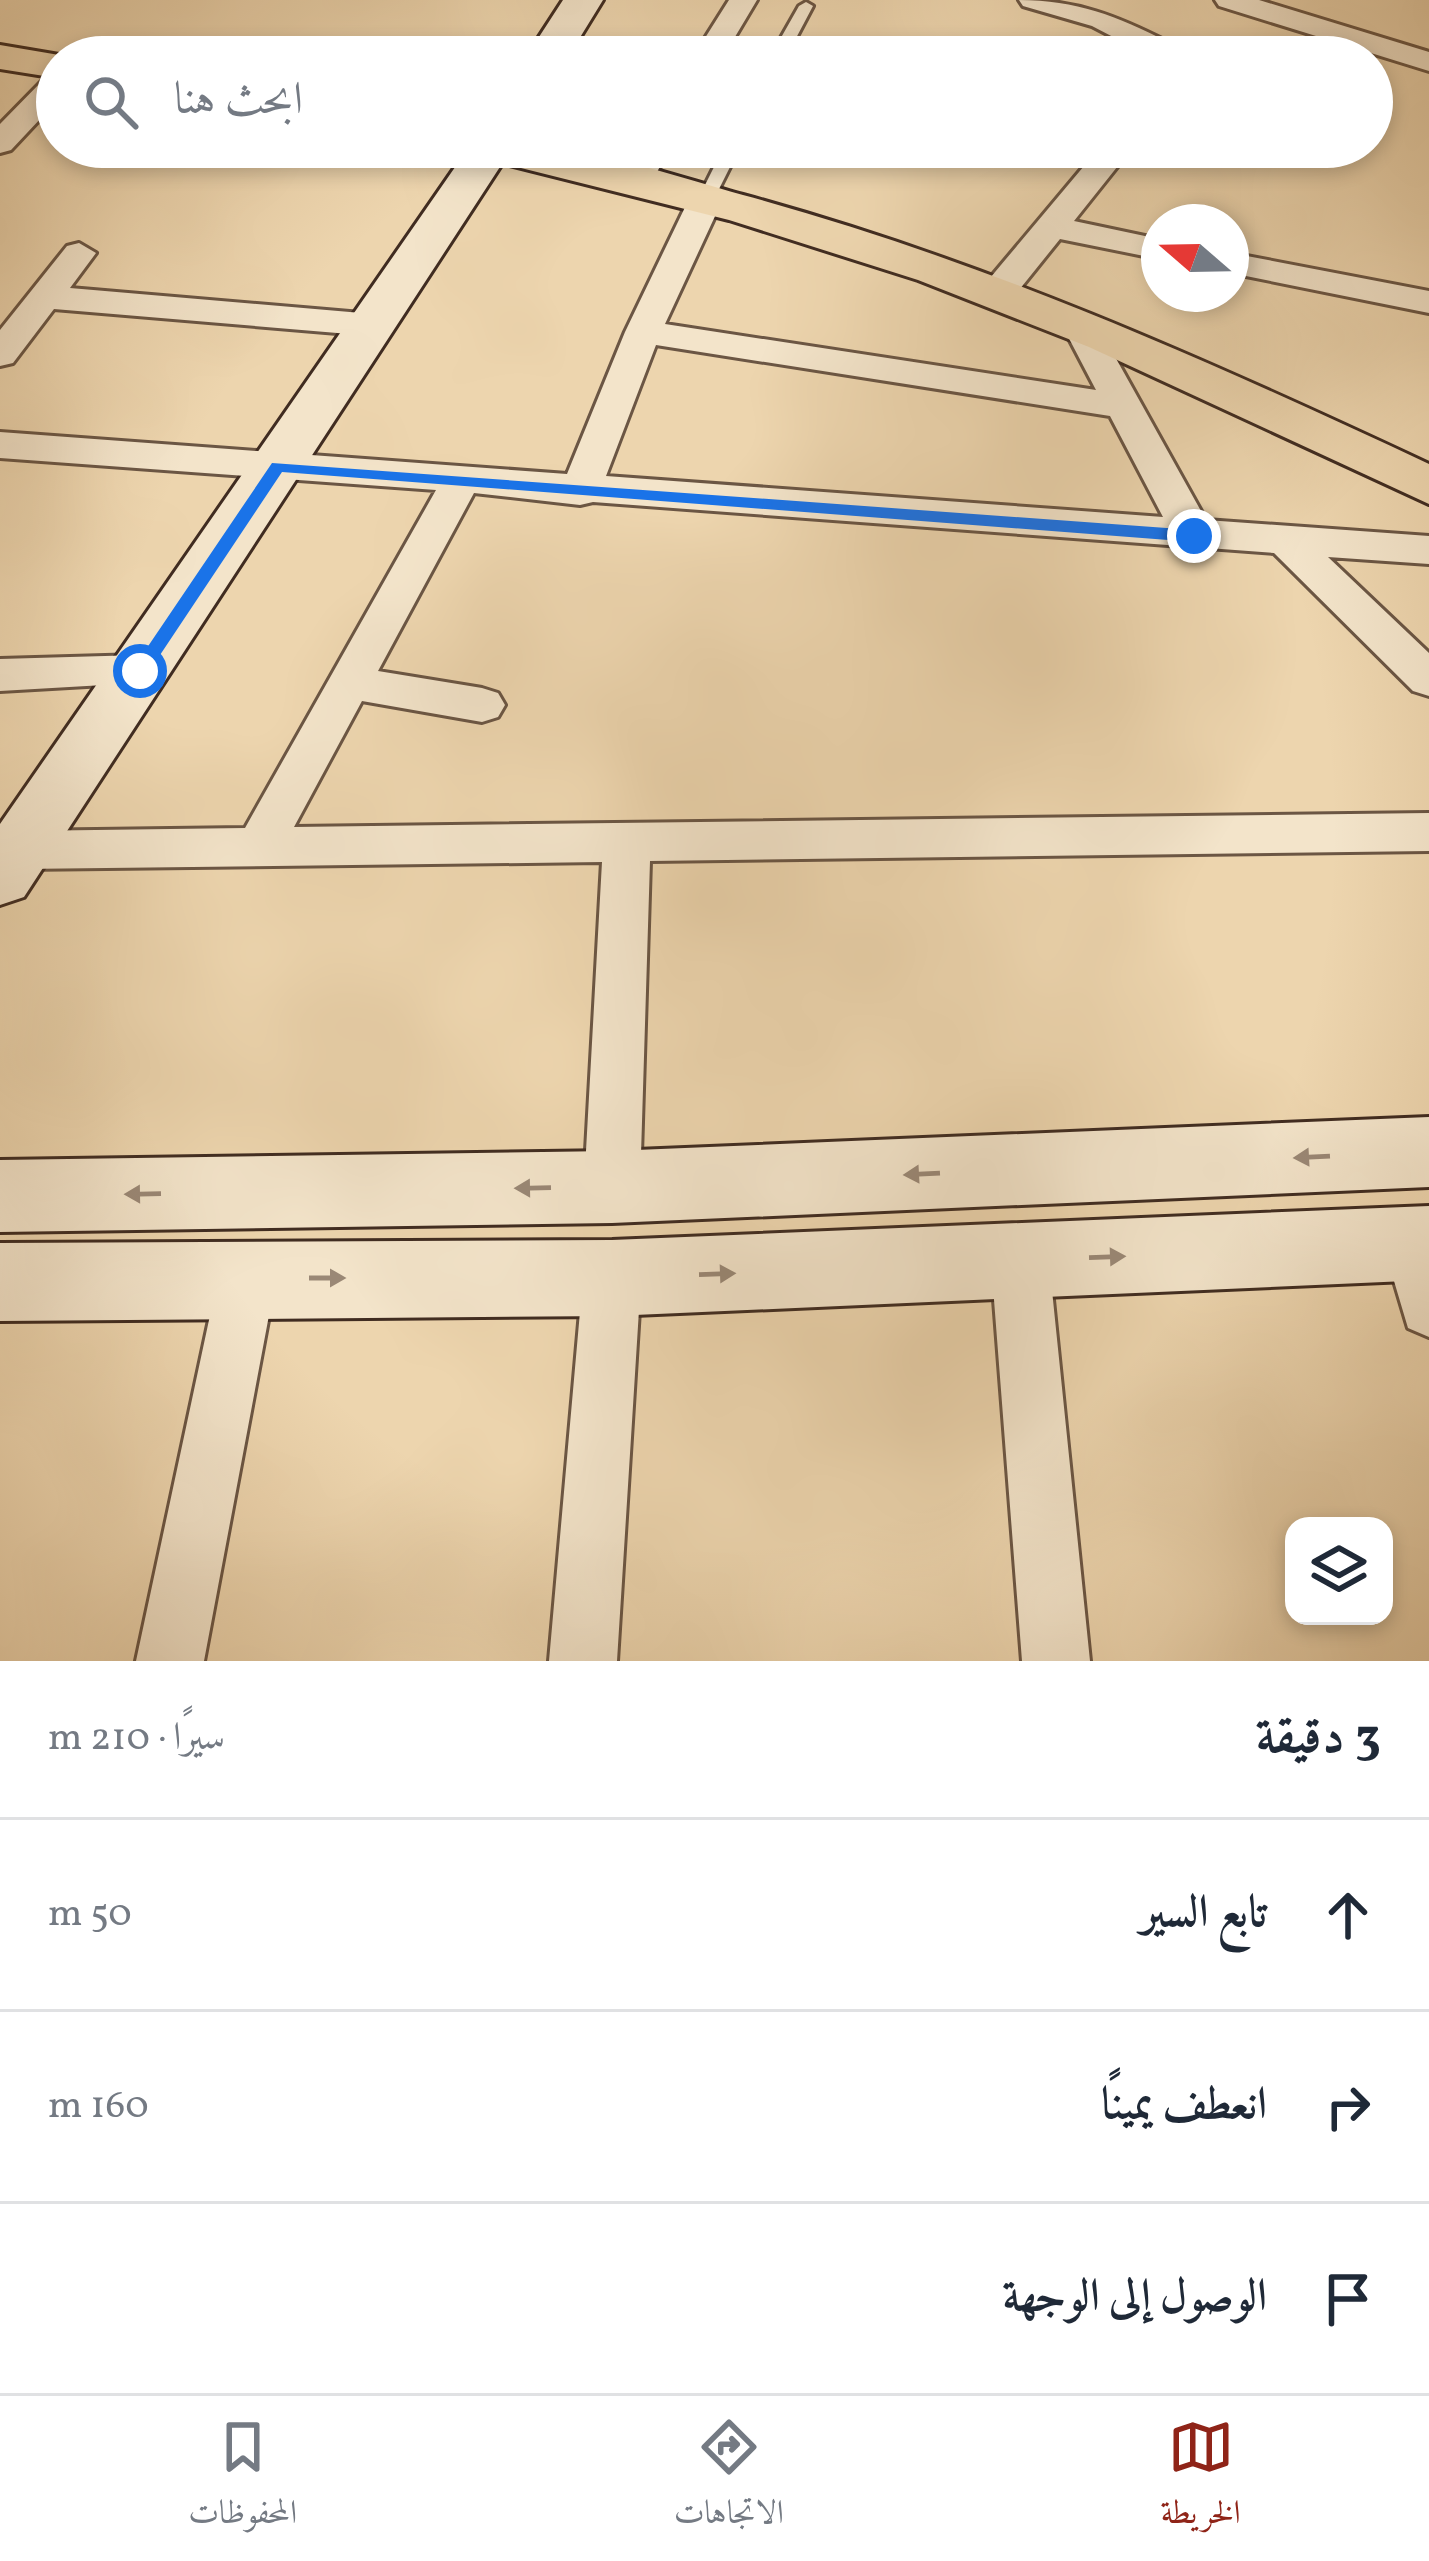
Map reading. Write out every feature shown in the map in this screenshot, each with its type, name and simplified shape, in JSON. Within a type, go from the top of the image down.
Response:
[{"type":"main road","points":[[0,56],[36,62]]},
{"type":"main road","points":[[653,168],[706,199],[998,292],[1429,486]]},
{"type":"street","points":[[561,36],[583,0]]},
{"type":"street","points":[[721,36],[742,0]]},
{"type":"street","points":[[1034,0],[1102,20],[1133,36]]},
{"type":"street","points":[[1229,0],[1345,36]]},
{"type":"street","points":[[1393,51],[1429,62]]},
{"type":"street","points":[[0,143],[36,105]]},
{"type":"street","points":[[10,864],[476,168]]},
{"type":"street","points":[[998,292],[1100,168]]},
{"type":"street","points":[[580,491],[643,332],[706,199]]},
{"type":"street","points":[[1051,227],[1141,245]]},
{"type":"street","points":[[0,355],[79,253]]},
{"type":"street","points":[[1249,267],[1429,302]]},
{"type":"street","points":[[44,297],[373,325]]},
{"type":"street","points":[[1082,327],[1194,536]]},
{"type":"street","points":[[643,332],[1127,407]]},
{"type":"street","points":[[0,445],[1429,550]]},
{"type":"street","points":[[260,845],[460,482]]},
{"type":"street","points":[[1289,543],[1429,680]]},
{"type":"street","points":[[0,675],[140,671]]},
{"type":"street","points":[[348,682],[482,705]]},
{"type":"street","points":[[10,864],[260,845],[1429,832]]},
{"type":"street","points":[[612,1187],[627,838]]},
{"type":"street","points":[[0,1196],[612,1187],[1429,1152]]},
{"type":"street","points":[[1020,1261],[1055,1661]]},
{"type":"street","points":[[0,1282],[612,1278],[1020,1261],[1423,1265]]},
{"type":"street","points":[[170,1661],[247,1278]]},
{"type":"street","points":[[583,1661],[612,1278]]},
{"type":"lane","points":[[790,36],[806,7]]},
{"type":"lane","points":[[706,199],[722,168]]},
{"type":"route","points":[[140,671],[278,467],[1194,536]]}]
